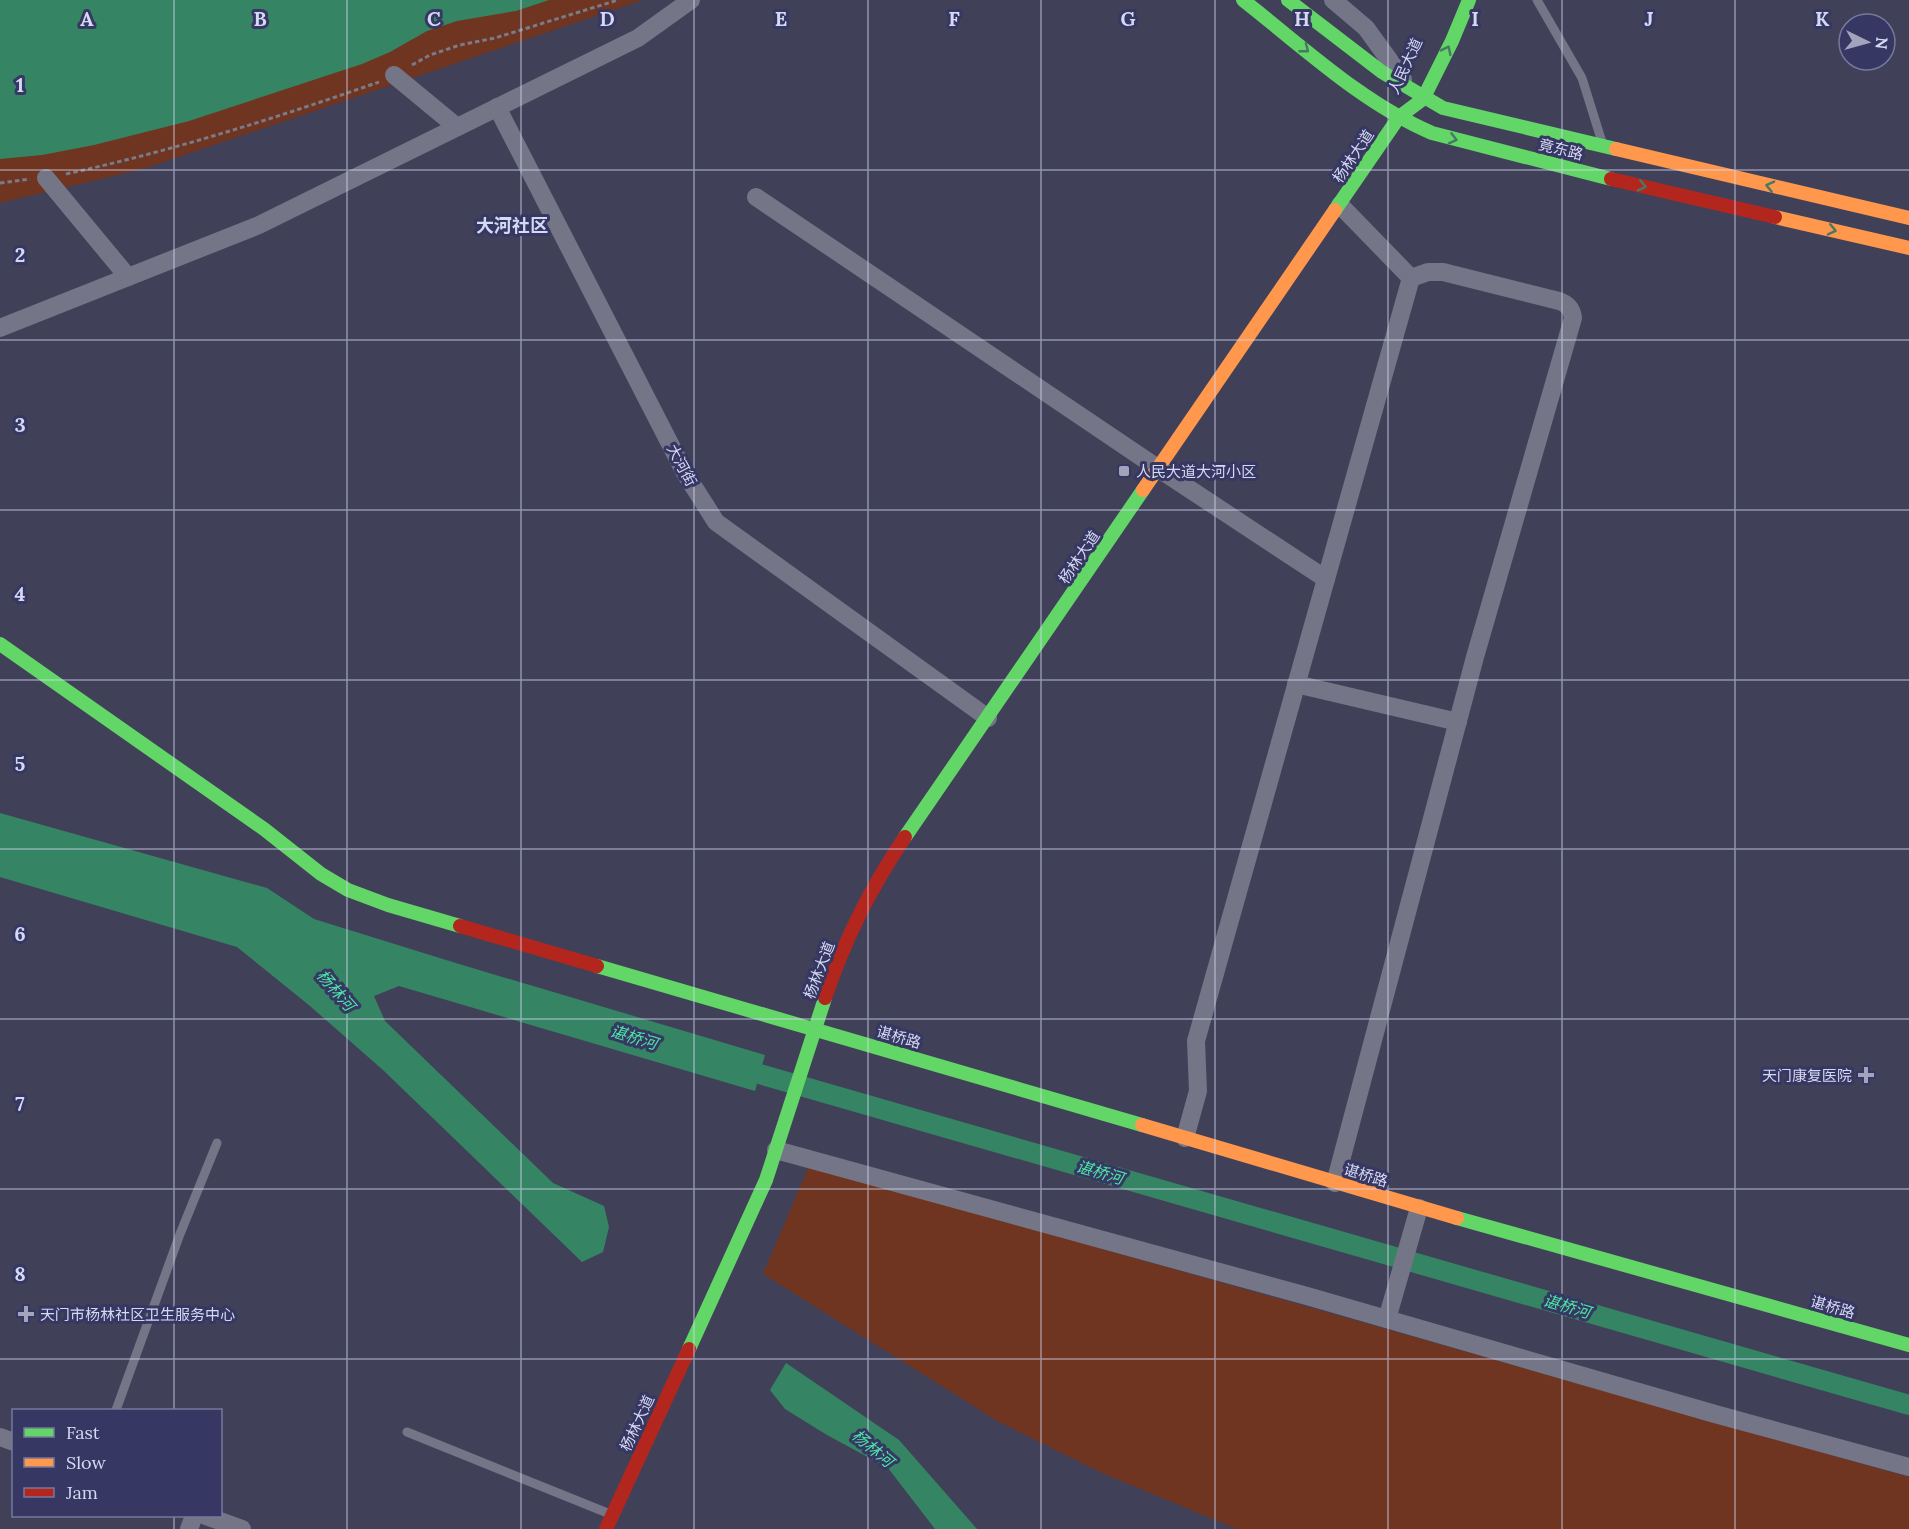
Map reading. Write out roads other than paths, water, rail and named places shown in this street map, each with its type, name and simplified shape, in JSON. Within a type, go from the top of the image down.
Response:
[{"type":"main road","name":"竟东路","points":[[1243,0],[1352,86],[1420,129],[1446,138],[1616,180],[1909,249]]},
{"type":"main road","name":"竟东路","points":[[1288,0],[1417,95],[1443,108],[1604,148],[1909,218]]},
{"type":"main road","name":"人民大道","points":[[1399,117],[1417,95],[1469,0]]},
{"type":"main road","name":"人民大道","points":[[1417,95],[1419,74]]},
{"type":"main road","name":"杨林大道","points":[[606,1529],[749,1220],[783,1132],[831,981],[854,924],[885,866],[1159,470],[1399,117]]},
{"type":"main road","name":"谌桥路","points":[[0,644],[264,830],[321,874],[348,890],[388,905],[1419,1208],[1909,1345]]},
{"type":"street","points":[[0,328],[259,225],[638,38],[691,0]]},
{"type":"street","points":[[1333,0],[1366,28],[1417,95]]},
{"type":"street","points":[[394,75],[457,127]]},
{"type":"street","name":"大河街","points":[[497,107],[685,472],[716,522],[988,718]]},
{"type":"street","points":[[46,177],[128,277]]},
{"type":"street","points":[[756,197],[1159,470],[1326,579]]},
{"type":"street","points":[[1340,205],[1411,278]]},
{"type":"street","points":[[1335,1183],[1458,722],[1573,318],[1572,309],[1565,303],[1443,272],[1428,272],[1411,278]]},
{"type":"street","points":[[1185,1138],[1198,1091],[1196,1041],[1411,278]]},
{"type":"street","points":[[1296,684],[1458,722]]},
{"type":"street","points":[[776,1150],[1387,1319],[1715,1414],[1909,1467]]},
{"type":"street","points":[[1387,1319],[1419,1208]]},
{"type":"street","points":[[211,1517],[242,1529]]},
{"type":"lane","points":[[1537,0],[1582,78],[1604,148]]},
{"type":"lane","points":[[116,1409],[187,1214],[217,1143]]},
{"type":"lane","points":[[408,1432],[612,1515]]},
{"type":"water","points":[[0,0],[549,0],[516,11],[457,21],[427,31],[390,52],[362,64],[189,121],[94,145],[42,155],[0,159]]},
{"type":"water","name":"杨林河","points":[[0,813],[267,888],[314,919],[765,1055],[755,1091],[399,986],[374,996],[385,1021],[553,1183],[604,1206],[609,1227],[603,1252],[582,1262],[383,1070],[310,1006],[237,947],[0,877]]},
{"type":"water","name":"杨林河","points":[[786,1363],[899,1440],[977,1529],[935,1529],[888,1468],[785,1409],[770,1390]]},
{"type":"waterway","name":"谌桥河","points":[[735,1067],[1909,1405]]},
{"type":"place","name":"人民大道大河小区","points":[[1124,471]]},
{"type":"place","name":"天门康复医院","points":[[1866,1075]]},
{"type":"place","name":"天门市杨林社区卫生服务中心","points":[[26,1314]]},
{"type":"district","name":"大河社区","points":[[512,225]]}]
